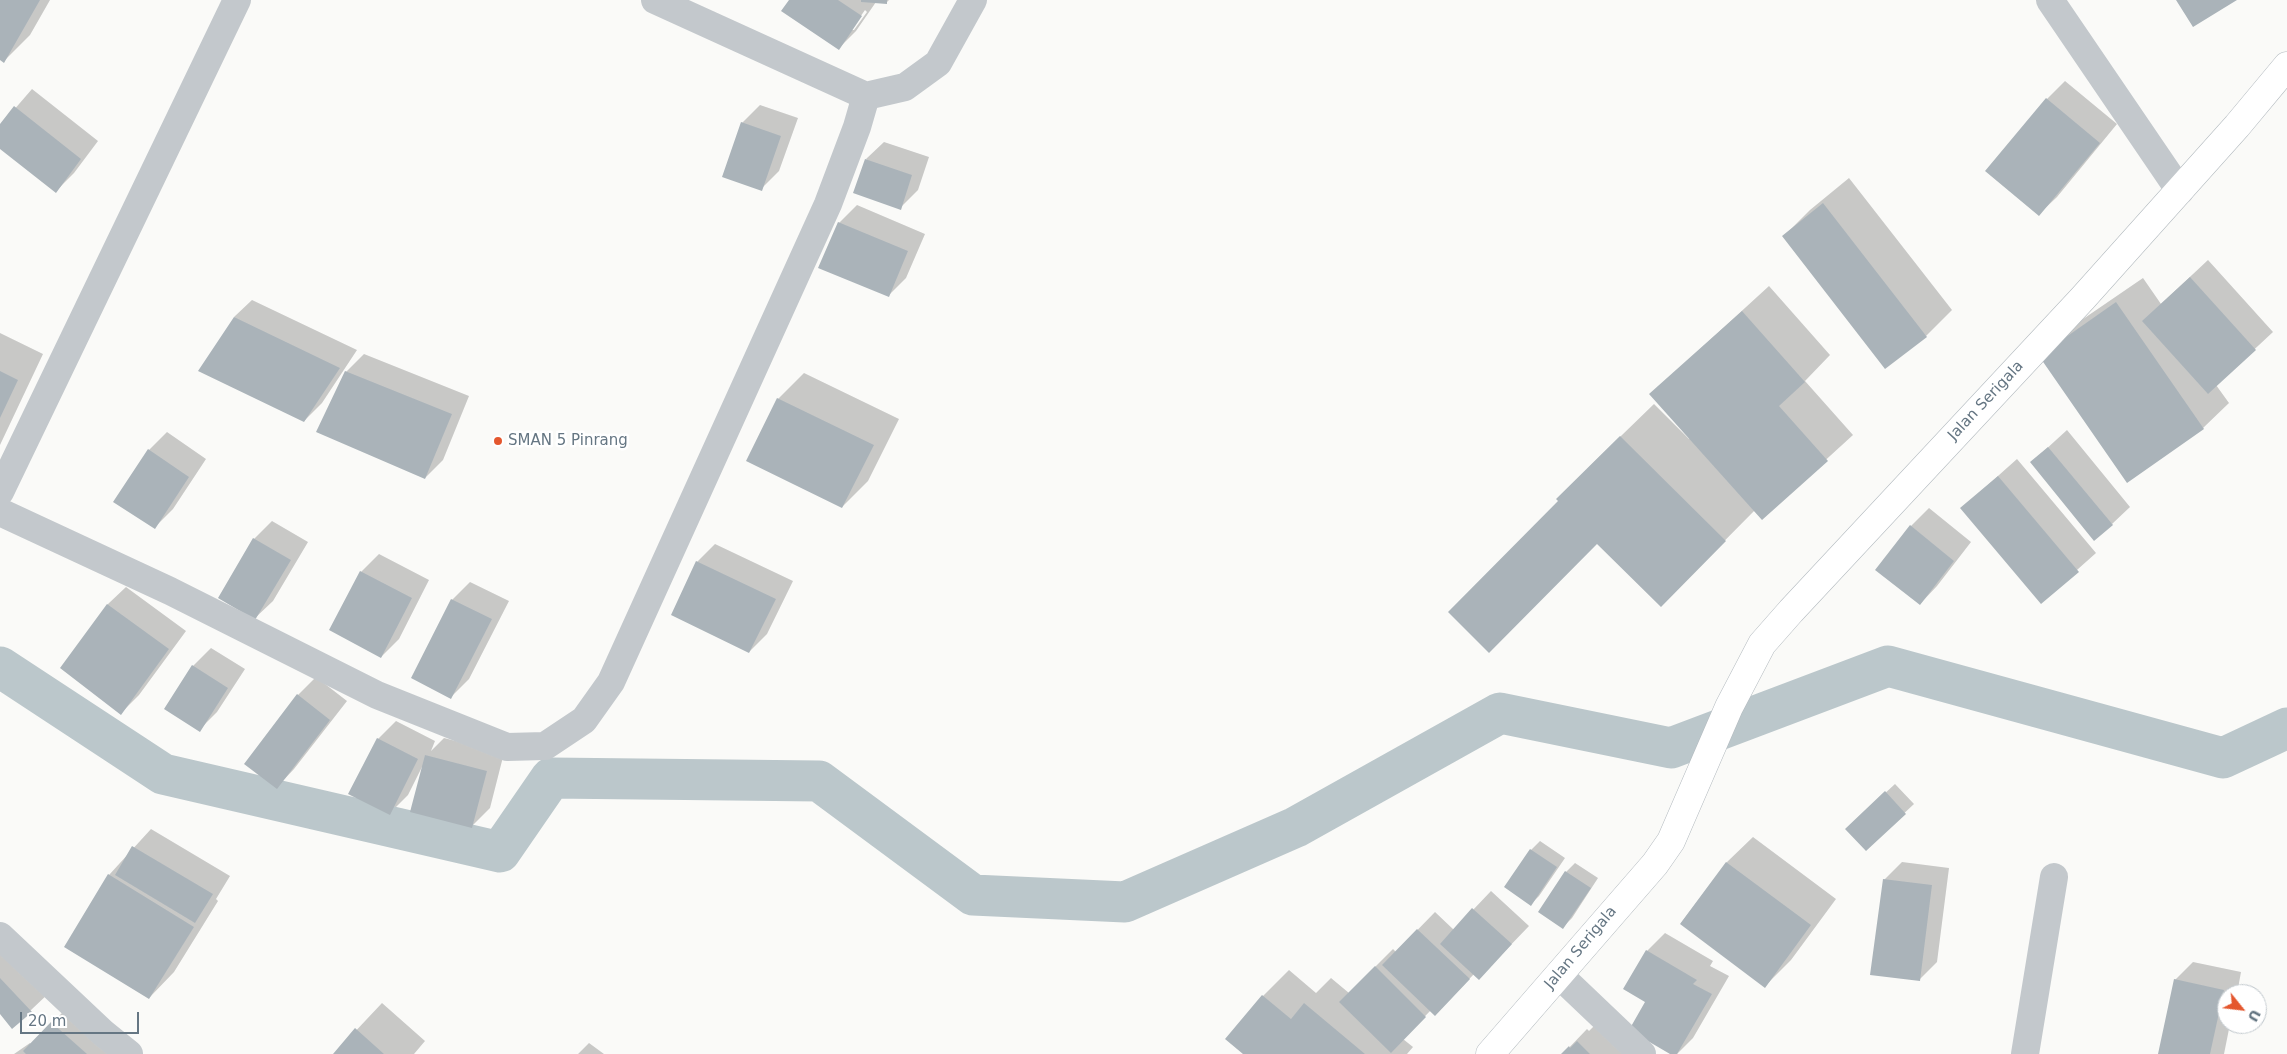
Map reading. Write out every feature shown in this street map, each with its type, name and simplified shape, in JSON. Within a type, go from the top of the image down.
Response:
[{"type":"street","points":[[0,492],[236,0]]},
{"type":"street","points":[[655,0],[866,96],[904,87],[938,63],[973,0]]},
{"type":"street","points":[[2050,0],[2180,191]]},
{"type":"street","name":"Jalan Serigala","points":[[1490,1054],[1655,864],[1671,841],[1729,707],[1762,644],[2084,298],[2180,191],[2287,66]]},
{"type":"street","points":[[0,512],[170,590],[378,695],[507,746],[545,746],[584,720],[611,682],[828,204],[857,127],[866,96]]},
{"type":"street","points":[[2025,1054],[2054,877]]},
{"type":"street","points":[[0,936],[96,1026],[129,1054]]},
{"type":"street","points":[[1559,975],[1642,1054]]},
{"type":"building","points":[[0,0],[40,0],[4,63],[0,60]]},
{"type":"building","points":[[789,0],[838,0],[862,16],[839,50],[781,11]]},
{"type":"building","points":[[861,0],[887,0],[887,4],[861,2]]},
{"type":"building","points":[[2176,0],[2237,0],[2193,27]]},
{"type":"building","points":[[2046,98],[2100,143],[2039,216],[1985,171]]},
{"type":"building","points":[[14,106],[81,159],[56,193],[0,149],[0,124]]},
{"type":"building","points":[[741,122],[781,136],[762,191],[722,177]]},
{"type":"building","points":[[865,159],[912,175],[901,210],[853,193]]},
{"type":"building","points":[[1823,203],[1927,337],[1885,369],[1782,236]]},
{"type":"building","points":[[838,222],[908,251],[889,297],[818,268]]},
{"type":"building","points":[[2190,277],[2256,350],[2208,394],[2142,321]]},
{"type":"building","points":[[2116,302],[2204,429],[2127,483],[2039,356]]},
{"type":"building","points":[[1742,311],[1805,382],[1779,406],[1828,461],[1762,520],[1649,394]]},
{"type":"building","points":[[234,317],[340,368],[304,422],[198,371]]},
{"type":"building","points":[[0,371],[18,380],[0,418]]},
{"type":"building","points":[[345,371],[452,414],[425,479],[316,432]]},
{"type":"building","points":[[777,398],[874,445],[842,508],[746,461]]},
{"type":"building","points":[[1620,436],[1726,541],[1661,607],[1597,544],[1489,653],[1448,612],[1558,501],[1556,499]]},
{"type":"building","points":[[2048,447],[2113,525],[2094,541],[2030,462]]},
{"type":"building","points":[[148,449],[189,477],[155,529],[113,502]]},
{"type":"building","points":[[1998,476],[2079,572],[2041,604],[1960,508]]},
{"type":"building","points":[[1910,525],[1954,561],[1920,605],[1875,570]]},
{"type":"building","points":[[253,538],[291,560],[255,620],[218,598]]},
{"type":"building","points":[[696,561],[776,599],[749,653],[671,615]]},
{"type":"building","points":[[360,571],[412,598],[381,658],[329,630]]},
{"type":"building","points":[[451,599],[492,619],[451,699],[411,678]]},
{"type":"building","points":[[107,604],[169,649],[121,715],[60,668]]},
{"type":"building","points":[[192,665],[228,688],[200,732],[164,709]]},
{"type":"building","points":[[297,694],[330,720],[277,789],[244,764]]},
{"type":"building","points":[[377,738],[418,759],[390,815],[348,794]]},
{"type":"building","points":[[425,755],[487,771],[472,828],[410,812]]},
{"type":"building","points":[[1885,791],[1906,814],[1866,851],[1845,829]]},
{"type":"building","points":[[132,846],[213,894],[195,923],[115,875]]},
{"type":"building","points":[[1530,849],[1557,867],[1531,906],[1504,887]]},
{"type":"building","points":[[1726,862],[1811,925],[1765,988],[1680,924]]},
{"type":"building","points":[[1565,871],[1591,888],[1563,929],[1538,912]]},
{"type":"building","points":[[108,874],[194,927],[149,999],[64,947]]},
{"type":"building","points":[[1883,879],[1932,885],[1920,981],[1870,975]]},
{"type":"building","points":[[1472,908],[1512,944],[1479,980],[1440,944]]},
{"type":"building","points":[[1417,929],[1470,979],[1435,1016],[1382,965]]},
{"type":"building","points":[[1646,950],[1697,980],[1693,984],[1712,994],[1677,1054],[1670,1054],[1629,1030],[1645,1002],[1623,989]]},
{"type":"building","points":[[1375,966],[1426,1017],[1391,1053],[1339,1002]]},
{"type":"building","points":[[0,978],[32,1012],[12,1029],[0,1014]]},
{"type":"building","points":[[2174,979],[2217,988],[2217,1022],[2210,1054],[2158,1054]]},
{"type":"building","points":[[1262,995],[1291,1019],[1304,1003],[1365,1054],[1243,1054],[1225,1039]]},
{"type":"building","points":[[51,1022],[87,1054],[26,1054],[23,1051]]},
{"type":"building","points":[[355,1028],[384,1054],[333,1054]]},
{"type":"building","points":[[1577,1041],[1590,1054],[1561,1054],[1569,1046],[1570,1048]]},
{"type":"waterway","points":[[0,667],[163,774],[500,852],[551,778],[819,781],[973,895],[1125,902],[1296,827],[1500,713],[1671,748],[1888,666],[2223,758],[2287,728]]},
{"type":"place","name":"SMAN 5 Pinrang","points":[[498,441]]}]
